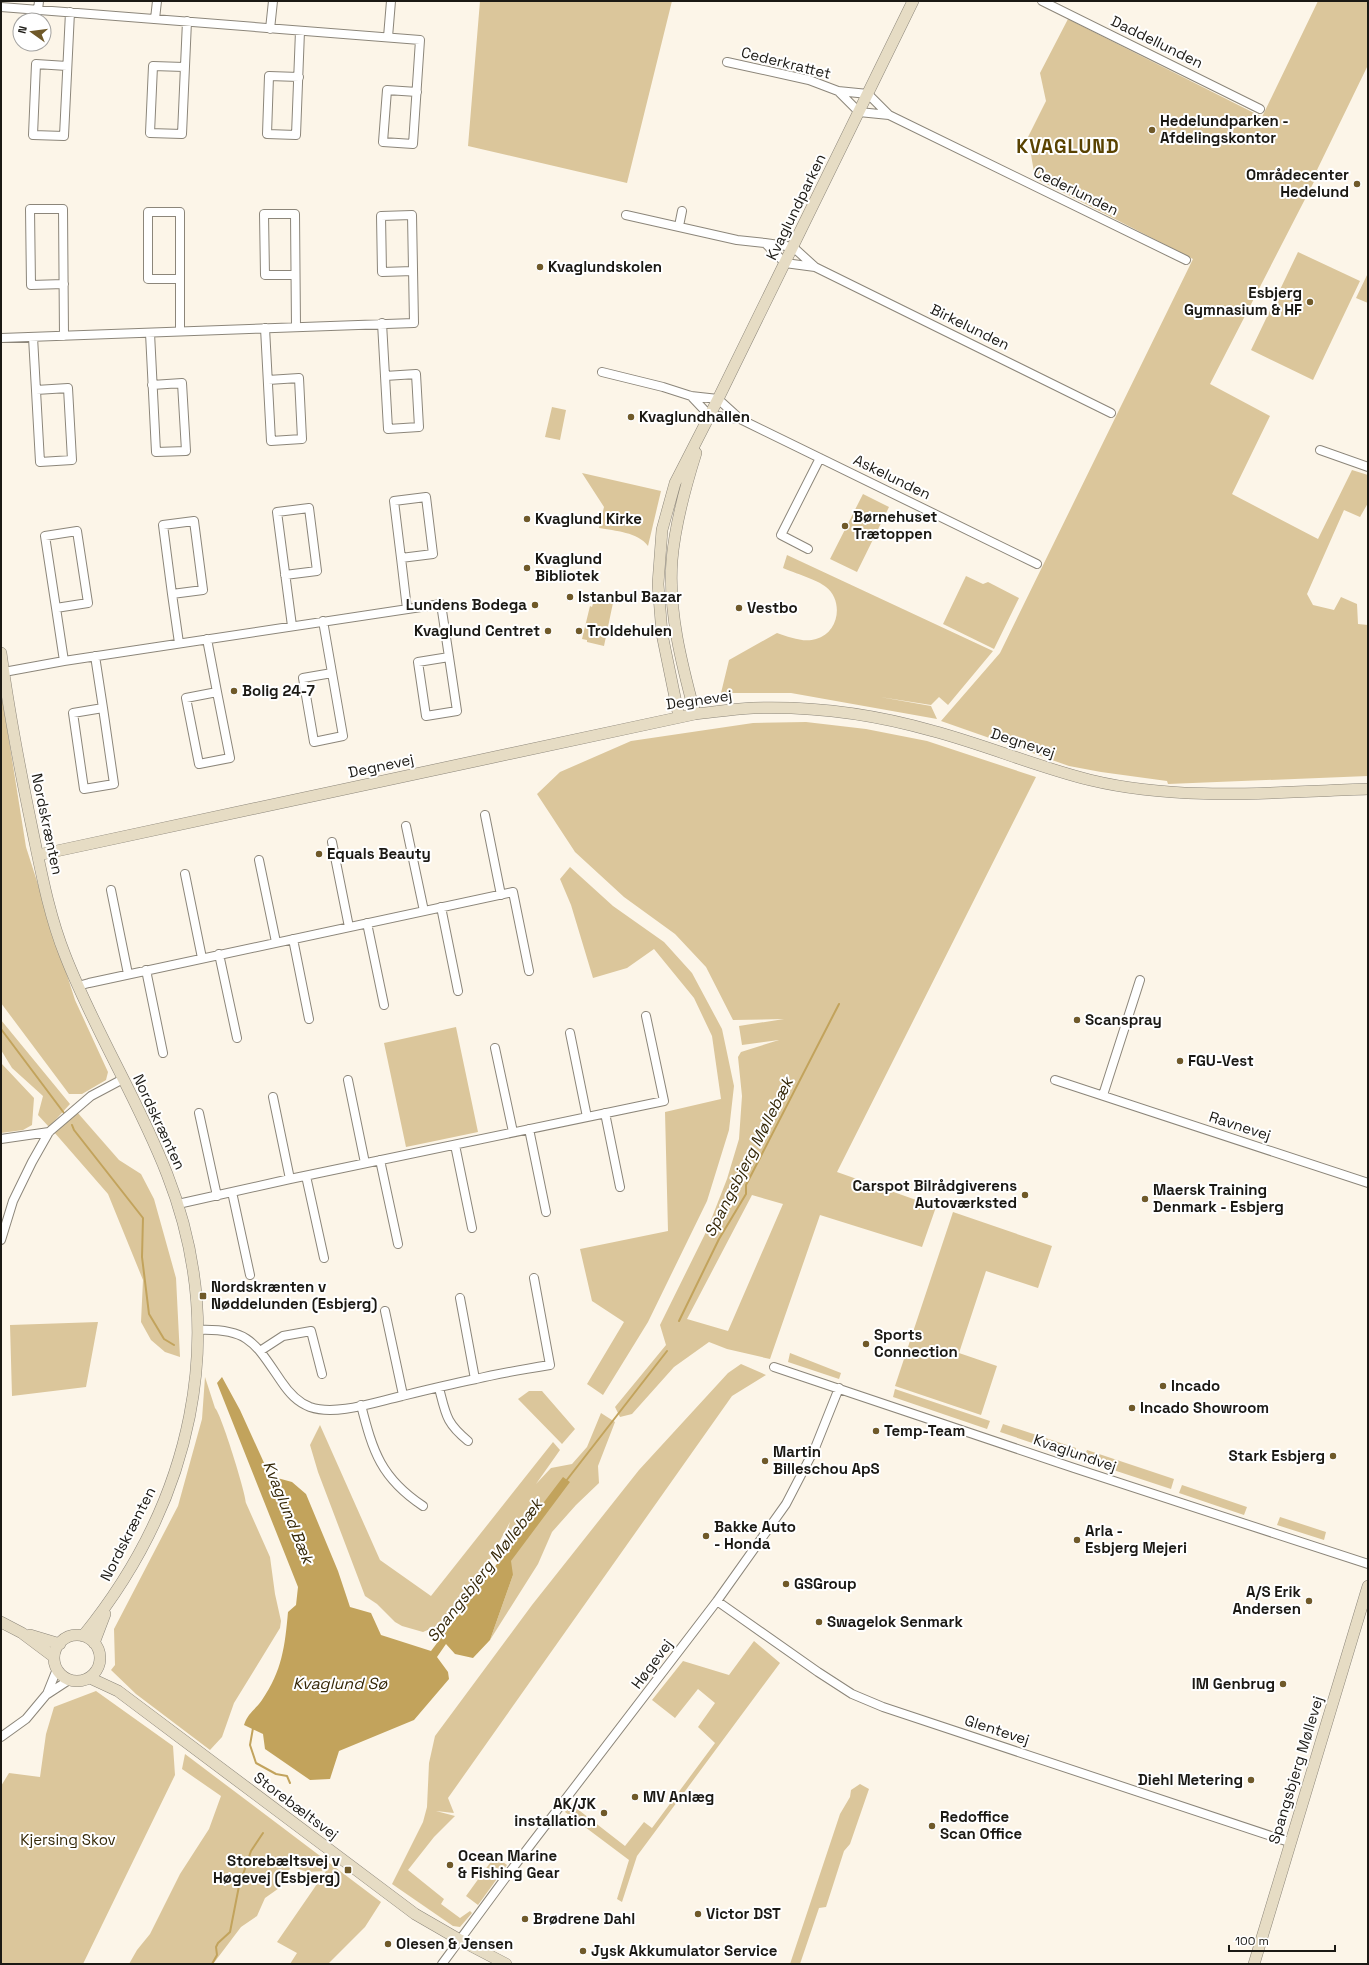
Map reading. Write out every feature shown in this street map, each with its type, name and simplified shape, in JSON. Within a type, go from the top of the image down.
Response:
[{"type":"street","points":[[38,10],[39,1]]},
{"type":"street","points":[[155,19],[157,1]]},
{"type":"street","points":[[270,29],[273,1]]},
{"type":"street","points":[[388,37],[391,1]]},
{"type":"street","name":"Kvaglundparken","points":[[679,717],[662,634],[658,571],[662,530],[675,483],[718,399],[913,1]]},
{"type":"street","name":"Daddellunden","points":[[1042,1],[1260,109]]},
{"type":"street","points":[[1,7],[420,40],[417,92],[413,144],[383,142],[387,90],[417,92]]},
{"type":"street","points":[[67,66],[36,64],[33,135],[64,136],[70,12]]},
{"type":"street","points":[[184,68],[153,66],[150,133],[182,134],[187,21]]},
{"type":"street","points":[[299,77],[269,76],[267,134],[296,135],[299,77],[300,31]]},
{"type":"street","name":"Cederkrattet","points":[[727,62],[809,80],[838,91],[868,94]]},
{"type":"street","name":"Cederkrattet","points":[[838,91],[859,112]]},
{"type":"street","name":"Cederlunden","points":[[868,94],[890,115],[1186,260]]},
{"type":"street","name":"Cederlunden","points":[[859,112],[890,115]]},
{"type":"street","points":[[64,284],[31,285],[30,209],[63,209],[64,284],[64,336]]},
{"type":"street","points":[[180,279],[148,279],[148,212],[180,212],[180,279],[180,331]]},
{"type":"street","points":[[679,226],[682,212]]},
{"type":"street","points":[[295,275],[265,275],[264,214],[295,214],[296,327]]},
{"type":"street","points":[[1,338],[414,323],[412,215],[381,216],[382,272],[413,271]]},
{"type":"street","points":[[626,215],[737,240],[793,247]]},
{"type":"street","points":[[765,243],[785,263]]},
{"type":"street","name":"Birkelunden","points":[[793,247],[815,267],[1112,413]]},
{"type":"street","name":"Birkelunden","points":[[785,263],[815,267]]},
{"type":"street","points":[[382,323],[385,376],[388,429],[419,427],[416,374],[385,376]]},
{"type":"street","points":[[265,328],[271,441],[302,439],[299,378],[268,380]]},
{"type":"street","points":[[150,333],[152,385],[156,452],[186,451],[182,383],[152,385]]},
{"type":"street","points":[[33,337],[40,462],[72,460],[68,388],[36,390]]},
{"type":"street","points":[[602,372],[662,386],[691,396],[718,399]]},
{"type":"street","points":[[691,396],[709,415]]},
{"type":"street","name":"Askelunden","points":[[718,399],[740,419],[1037,564]]},
{"type":"street","name":"Askelunden","points":[[709,415],[740,419]]},
{"type":"street","name":"Kvaglundparken","points":[[695,714],[674,614],[672,561],[676,528],[682,500],[704,426]]},
{"type":"street","points":[[1320,450],[1368,467]]},
{"type":"street","points":[[808,549],[781,535],[820,458]]},
{"type":"street","points":[[401,558],[433,554],[426,497],[394,501],[407,609]]},
{"type":"street","points":[[285,575],[317,571],[309,508],[278,512],[285,575],[292,626]]},
{"type":"street","points":[[172,594],[203,590],[194,521],[163,525],[178,643]]},
{"type":"street","points":[[56,608],[88,604],[77,531],[46,536],[56,608],[64,661]]},
{"type":"street","points":[[4,672],[178,643],[441,604],[456,711],[426,716],[418,662],[448,657]]},
{"type":"street","points":[[323,621],[343,736],[314,742],[303,678],[332,673]]},
{"type":"street","points":[[207,639],[230,758],[199,764],[186,698],[217,692]]},
{"type":"street","name":"Nordskrænten","points":[[1,653],[16,750],[54,923],[78,986],[159,1154],[178,1204],[189,1246],[195,1283],[198,1330],[197,1363],[193,1402],[185,1439],[174,1476],[157,1518],[109,1602],[83,1636]]},
{"type":"street","points":[[95,656],[103,708],[114,784],[84,789],[73,713],[103,708]]},
{"type":"street","name":"Degnevej","points":[[38,855],[679,717],[751,708],[831,710],[867,716],[933,731],[1091,780],[1138,789],[1181,793],[1219,794],[1368,789]]},
{"type":"street","points":[[485,815],[501,895]]},
{"type":"street","points":[[406,826],[424,911]]},
{"type":"street","points":[[332,842],[350,927]]},
{"type":"street","points":[[259,860],[276,942]]},
{"type":"street","points":[[185,874],[202,958]]},
{"type":"street","points":[[111,890],[128,974]]},
{"type":"street","points":[[78,986],[219,954],[513,892],[529,971]]},
{"type":"street","points":[[441,907],[458,991]]},
{"type":"street","points":[[367,923],[384,1005]]},
{"type":"street","points":[[292,939],[309,1019]]},
{"type":"street","points":[[219,954],[237,1038]]},
{"type":"street","points":[[146,970],[163,1053]]},
{"type":"street","points":[[1103,1095],[1140,980]]},
{"type":"street","points":[[178,1204],[365,1163],[664,1101],[646,1016]]},
{"type":"street","points":[[570,1033],[587,1117]]},
{"type":"street","points":[[495,1048],[513,1132]]},
{"type":"street","points":[[1,1240],[14,1201],[32,1162],[49,1132],[91,1096],[123,1079]]},
{"type":"street","points":[[348,1080],[365,1163]]},
{"type":"street","name":"Ravnevej","points":[[1055,1080],[1368,1182]]},
{"type":"street","points":[[273,1097],[290,1179]]},
{"type":"street","points":[[199,1113],[217,1196]]},
{"type":"street","points":[[605,1113],[620,1187]]},
{"type":"street","points":[[529,1129],[546,1212]]},
{"type":"street","points":[[1,1139],[49,1132]]},
{"type":"street","points":[[455,1144],[472,1228]]},
{"type":"street","points":[[380,1160],[398,1244]]},
{"type":"street","points":[[306,1176],[324,1258]]},
{"type":"street","points":[[232,1192],[250,1275]]},
{"type":"street","points":[[198,1330],[220,1329],[232,1331],[250,1340],[260,1351],[288,1392],[298,1401],[325,1410],[361,1406],[475,1379],[550,1365],[534,1278]]},
{"type":"street","points":[[460,1298],[475,1379]]},
{"type":"street","points":[[385,1311],[403,1395]]},
{"type":"street","points":[[260,1351],[283,1336],[312,1331],[322,1374]]},
{"type":"street","name":"Kvaglundvej","points":[[774,1367],[1074,1468],[1368,1564]]},
{"type":"street","points":[[439,1388],[446,1418],[454,1429],[468,1441]]},
{"type":"street","name":"Høgevej","points":[[442,1964],[509,1873],[717,1601],[786,1504],[815,1448],[839,1388]]},
{"type":"street","points":[[361,1406],[376,1456],[389,1476],[404,1494],[423,1506]]},
{"type":"street","name":"Spangsbjerg Møllevej","points":[[1254,1964],[1289,1842],[1368,1586]]},
{"type":"street","name":"Glentevej","points":[[717,1601],[852,1694],[889,1709],[1289,1842]]},
{"type":"street","name":"Nordskrænten","points":[[94,1643],[109,1602]]},
{"type":"street","points":[[1,1622],[22,1633],[54,1657]]},
{"type":"street","points":[[22,1633],[60,1644]]},
{"type":"street","points":[[70,1636],[83,1636],[94,1643],[100,1654],[98,1667],[90,1678],[76,1681],[69,1680],[62,1676],[57,1669],[54,1657],[60,1644],[70,1636]]},
{"type":"street","name":"Storebæltsvej","points":[[98,1667],[118,1691]]},
{"type":"street","points":[[1,1737],[26,1719],[46,1695],[57,1669]]},
{"type":"street","name":"Storebæltsvej","points":[[90,1678],[118,1691],[416,1914],[460,1940],[506,1964]]},
{"type":"street","points":[[46,1695],[69,1680]]},
{"type":"green space","points":[[480,1],[672,1],[627,183],[468,146]]},
{"type":"green space","points":[[1318,1],[1368,1],[1368,65],[1317,170],[1319,172],[1210,384],[1270,416],[1232,494],[1318,539],[1352,470],[1368,475],[1368,503],[1360,517],[1344,510],[1307,594],[1313,605],[1334,610],[1341,597],[1357,604],[1358,624],[1368,625],[1368,776],[1168,784],[1167,781],[1069,766],[941,721],[1000,653],[1193,259],[1035,178],[1028,137],[1046,101],[1040,73],[1068,19],[1262,117]]},
{"type":"green space","points":[[1298,252],[1360,281],[1313,380],[1251,350]]},
{"type":"green space","points":[[1368,273],[1368,303],[1356,298]]},
{"type":"green space","points":[[552,407],[566,410],[560,440],[545,437]]},
{"type":"green space","points":[[582,473],[661,491],[648,546],[644,541],[632,535],[619,531],[599,528],[604,507]]},
{"type":"green space","points":[[863,494],[889,507],[857,572],[830,559]]},
{"type":"green space","points":[[787,555],[993,651],[948,705],[939,697],[931,705],[880,697],[931,706],[937,719],[791,693],[721,693],[729,660],[777,633],[796,639],[811,640],[824,636],[834,624],[837,608],[832,593],[822,584],[783,568]]},
{"type":"green space","points":[[966,576],[983,584],[988,582],[1019,598],[994,649],[943,624]]},
{"type":"green space","points":[[596,594],[614,598],[604,646],[587,642],[587,640],[582,639],[590,606],[592,607]]},
{"type":"green space","points":[[1,690],[26,847],[75,1000],[108,1072],[106,1080],[82,1094],[69,1094],[1,1003]]},
{"type":"green space","points":[[806,722],[866,729],[927,741],[1036,777],[837,1172],[936,1207],[922,1247],[820,1215],[770,1359],[727,1349],[709,1342],[674,1367],[632,1414],[620,1417],[615,1407],[666,1345],[660,1325],[707,1230],[727,1179],[739,1139],[742,1096],[738,1057],[741,1052],[779,1040],[742,1045],[739,1026],[784,1019],[733,1020],[706,967],[675,934],[624,897],[575,852],[537,794],[560,772],[631,741],[753,723]],"holes":[[[752,1195],[783,1204],[728,1331],[687,1319]]]},
{"type":"green space","points":[[570,867],[613,906],[664,942],[692,973],[722,1029],[734,1086],[729,1130],[707,1201],[648,1322],[603,1395],[587,1384],[624,1322],[592,1301],[580,1249],[668,1231],[665,1112],[721,1099],[712,1036],[694,998],[654,949],[627,968],[593,978],[571,905],[560,879]]},
{"type":"green space","points":[[1,1020],[70,1104],[49,1127],[38,1115],[43,1096],[12,1068],[1,1050]]},
{"type":"green space","points":[[456,1027],[478,1132],[406,1147],[384,1043]]},
{"type":"green space","points":[[1,1063],[34,1098],[32,1125],[23,1130],[1,1133]]},
{"type":"green space","points":[[77,1112],[119,1160],[141,1174],[154,1199],[176,1278],[180,1357],[165,1352],[151,1340],[141,1322],[143,1280],[108,1194],[54,1132]]},
{"type":"green space","points":[[953,1212],[1052,1246],[1038,1288],[986,1271],[959,1353],[997,1366],[981,1415],[895,1386]]},
{"type":"green space","points":[[98,1322],[86,1387],[12,1396],[10,1325]]},
{"type":"green space","points":[[790,1353],[841,1373],[839,1379],[788,1362]]},
{"type":"green space","points":[[741,1364],[766,1375],[732,1396],[448,1798],[454,1813],[436,1811],[455,1816],[434,1837],[408,1870],[444,1899],[441,1904],[460,1918],[470,1911],[472,1913],[460,1927],[453,1926],[392,1884],[423,1822],[427,1807],[429,1763],[435,1736],[532,1605],[639,1470],[728,1373]]},
{"type":"green space","points":[[205,1377],[233,1454],[246,1503],[270,1557],[275,1594],[281,1621],[280,1628],[234,1703],[222,1737],[210,1750],[136,1694],[111,1670],[115,1665],[114,1629],[178,1506],[202,1419]]},
{"type":"green space","points":[[895,1389],[990,1421],[987,1429],[893,1397]]},
{"type":"green space","points":[[529,1391],[542,1391],[575,1429],[562,1444],[518,1399]]},
{"type":"green space","points":[[601,1413],[615,1422],[598,1466],[599,1483],[576,1505],[552,1532],[538,1564],[490,1640],[513,1575],[499,1560],[510,1522],[483,1572],[442,1624],[423,1632],[402,1626],[395,1622],[377,1604],[365,1596],[318,1472],[310,1445],[320,1425],[380,1560],[431,1596],[553,1442],[560,1450],[536,1484],[551,1468],[572,1464],[587,1447]]},
{"type":"green space","points":[[1003,1424],[1076,1448],[1074,1457],[1000,1432]]},
{"type":"green space","points":[[1087,1450],[1174,1479],[1171,1489],[1083,1460]]},
{"type":"green space","points":[[1182,1485],[1247,1507],[1244,1515],[1179,1493]]},
{"type":"green space","points":[[1280,1517],[1326,1532],[1324,1540],[1277,1525]]},
{"type":"green space","points":[[754,1641],[780,1663],[637,1856],[622,1902],[617,1899],[629,1860],[565,1812],[571,1804],[625,1846],[644,1822],[652,1828],[715,1743],[698,1727],[715,1703],[698,1689],[675,1718],[652,1700],[683,1661],[729,1675]]},
{"type":"green space","name":"Kjersing Skov","points":[[96,1691],[173,1746],[175,1775],[83,1964],[1,1964],[1,1786],[9,1773],[40,1777],[46,1734],[54,1707]]},
{"type":"green space","points":[[185,1754],[381,1902],[365,1927],[328,1964],[290,1964],[297,1953],[277,1942],[326,1871],[307,1872],[291,1866],[282,1886],[265,1898],[257,1916],[241,1927],[213,1964],[129,1964],[137,1950],[150,1934],[180,1874],[209,1829],[221,1796],[182,1769]]},
{"type":"green space","points":[[860,1784],[869,1789],[850,1844],[844,1851],[826,1907],[819,1908],[800,1964],[790,1964],[840,1814],[850,1797],[851,1790]]},
{"type":"green space","points":[[495,1856],[507,1865],[478,1905],[466,1896]]},
{"type":"water","name":"Kvaglund Sø","points":[[222,1377],[240,1410],[270,1476],[292,1482],[306,1494],[338,1571],[350,1607],[371,1613],[381,1635],[431,1651],[563,1477],[570,1482],[511,1561],[513,1575],[490,1640],[473,1658],[455,1654],[446,1644],[437,1657],[448,1672],[449,1679],[414,1720],[339,1751],[330,1779],[310,1780],[265,1749],[263,1734],[244,1725],[248,1717],[262,1700],[274,1679],[284,1647],[288,1612],[296,1605],[298,1587],[217,1383]]},
{"type":"waterway","name":"Spangsbjerg Møllebæk","points":[[679,1321],[719,1239],[746,1194],[746,1185],[839,1004]]},
{"type":"waterway","name":"Kvaglund Bæk","points":[[1,1029],[64,1113]]},
{"type":"waterway","name":"Kvaglund Bæk","points":[[72,1125],[74,1130],[143,1218],[142,1257],[149,1314],[164,1339],[174,1345]]},
{"type":"waterway","name":"Spangsbjerg Møllebæk","points":[[566,1481],[667,1351]]},
{"type":"waterway","name":"Spangsbjerg Møllebæk","points":[[253,1728],[250,1745],[256,1763],[276,1774],[287,1776],[290,1783]]},
{"type":"waterway","name":"Spangsbjerg Møllebæk","points":[[212,1964],[217,1955],[216,1947],[218,1943],[230,1932],[239,1886],[251,1851],[263,1833]]},
{"type":"place","name":"Hedelundparken - Afdelingskontor","points":[[1152,130]]},
{"type":"place","name":"Områdecenter Hedelund","points":[[1357,184]]},
{"type":"place","name":"Kvaglundskolen","points":[[540,267]]},
{"type":"place","name":"Esbjerg Gymnasium & HF","points":[[1310,302]]},
{"type":"place","name":"Kvaglundhallen","points":[[631,417]]},
{"type":"place","name":"Kvaglund Kirke","points":[[527,519]]},
{"type":"place","name":"Børnehuset Trætoppen","points":[[845,526]]},
{"type":"place","name":"Kvaglund Bibliotek","points":[[527,568]]},
{"type":"place","name":"Istanbul Bazar","points":[[570,597]]},
{"type":"place","name":"Lundens Bodega","points":[[535,605]]},
{"type":"place","name":"Vestbo","points":[[739,608]]},
{"type":"place","name":"Kvaglund Centret","points":[[548,631]]},
{"type":"place","name":"Troldehulen","points":[[579,631]]},
{"type":"place","name":"Bolig 24-7","points":[[234,691]]},
{"type":"place","name":"Equals Beauty","points":[[319,854]]},
{"type":"place","name":"Scanspray","points":[[1077,1020]]},
{"type":"place","name":"FGU-Vest","points":[[1180,1061]]},
{"type":"place","name":"Carspot Bilrådgiverens Autoværksted","points":[[1025,1195]]},
{"type":"place","name":"Maersk Training Denmark - Esbjerg","points":[[1145,1199]]},
{"type":"place","name":"Nordskrænten v Nøddelunden (Esbjerg)","points":[[203,1296]]},
{"type":"place","name":"Sports Connection","points":[[866,1344]]},
{"type":"place","name":"Incado","points":[[1163,1386]]},
{"type":"place","name":"Incado Showroom","points":[[1132,1408]]},
{"type":"place","name":"Temp-Team","points":[[876,1431]]},
{"type":"place","name":"Stark Esbjerg","points":[[1333,1456]]},
{"type":"place","name":"Martin Billeschou ApS","points":[[765,1461]]},
{"type":"place","name":"Bakke Auto - Honda","points":[[706,1536]]},
{"type":"place","name":"Arla - Esbjerg Mejeri","points":[[1077,1540]]},
{"type":"place","name":"GSGroup","points":[[786,1584]]},
{"type":"place","name":"A/S Erik Andersen","points":[[1309,1601]]},
{"type":"place","name":"Swagelok Senmark","points":[[819,1622]]},
{"type":"place","name":"IM Genbrug","points":[[1283,1684]]},
{"type":"place","name":"Diehl Metering","points":[[1251,1780]]},
{"type":"place","name":"MV Anlæg","points":[[635,1797]]},
{"type":"place","name":"AK/JK installation","points":[[604,1813]]},
{"type":"place","name":"Redoffice Scan Office","points":[[932,1826]]},
{"type":"place","name":"Ocean Marine & Fishing Gear","points":[[450,1865]]},
{"type":"place","name":"Storebæltsvej v Høgevej (Esbjerg)","points":[[348,1870]]},
{"type":"place","name":"Victor DST","points":[[698,1914]]},
{"type":"place","name":"Brødrene Dahl","points":[[525,1919]]},
{"type":"place","name":"Olesen & Jensen","points":[[388,1944]]},
{"type":"place","name":"Jysk Akkumulator Service","points":[[583,1951]]},
{"type":"district","name":"KVAGLUND","points":[[1068,146]]}]
